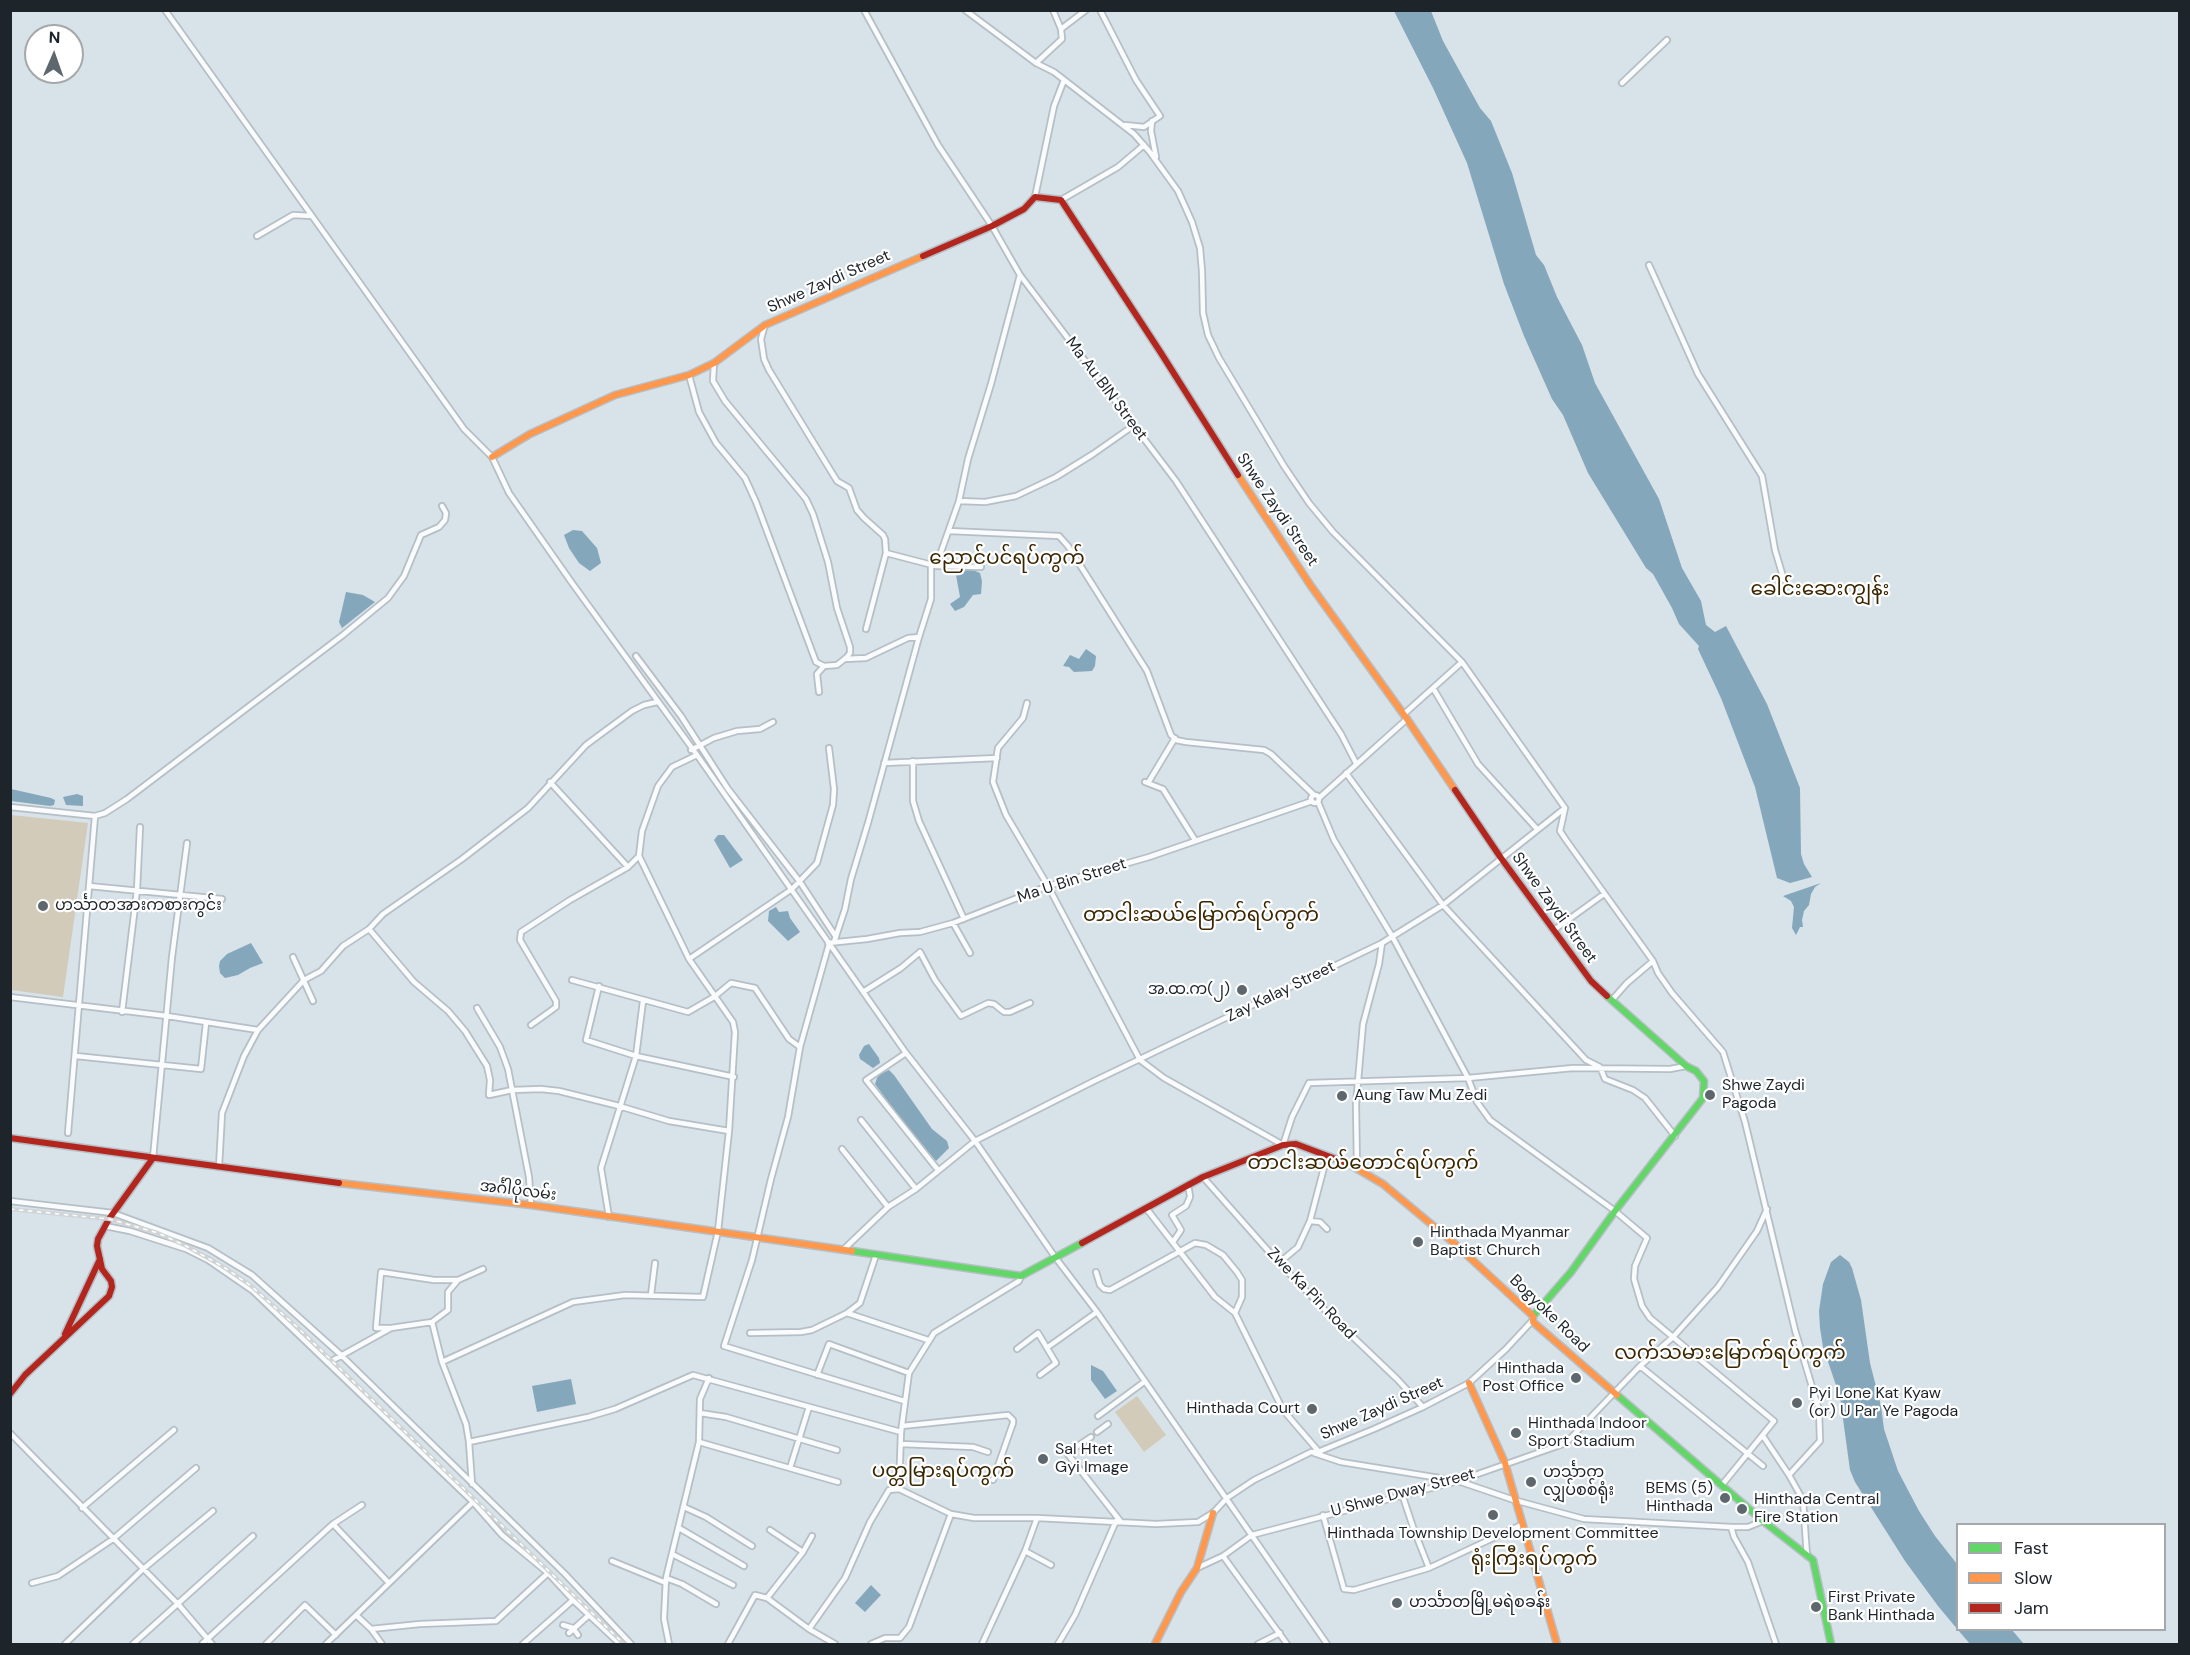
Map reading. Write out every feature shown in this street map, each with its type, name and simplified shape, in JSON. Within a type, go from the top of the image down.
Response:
[{"type":"main road","name":"Shwe Zaydi Street","points":[[492,457],[530,434],[615,395],[689,375],[714,363],[765,325],[992,226],[1024,209],[1035,196]]},
{"type":"main road","points":[[1035,196],[1040,199],[1061,200]]},
{"type":"main road","name":"Shwe Zaydi Street","points":[[1061,200],[1161,353],[1237,476],[1501,858],[1591,981],[1686,1066],[1696,1071],[1704,1081],[1703,1098],[1615,1211],[1571,1272],[1533,1318]]},
{"type":"main road","name":"အင်္ဂါပိုလမ်း","points":[[10,1138],[718,1231],[1021,1276]]},
{"type":"main road","name":"Bogyoke Road","points":[[1283,1145],[1296,1144],[1327,1156],[1383,1184],[1455,1244],[1615,1393],[1807,1556]]},
{"type":"main road","points":[[1021,1276],[1203,1177],[1283,1145]]},
{"type":"main road","points":[[10,1394],[25,1375],[64,1336],[98,1308],[111,1292],[111,1281],[102,1269],[97,1246],[113,1213],[153,1158]]},
{"type":"main road","points":[[64,1336],[100,1258]]},
{"type":"main road","points":[[1469,1383],[1505,1463],[1557,1644]]},
{"type":"main road","points":[[1155,1644],[1181,1592],[1197,1568],[1213,1513]]},
{"type":"main road","points":[[1807,1556],[1813,1560],[1831,1644]]},
{"type":"street","points":[[165,10],[464,429],[492,457],[509,493],[691,750],[697,755],[792,890],[832,942]]},
{"type":"street","name":"Ma Au BIN Street","points":[[864,10],[938,145],[992,226],[1020,275],[1176,481],[1341,735],[1356,763]]},
{"type":"street","points":[[965,10],[1123,125],[1144,145],[1178,191],[1192,222],[1200,248],[1203,271],[1203,313],[1208,335],[1219,358],[1262,430],[1309,503],[1333,532],[1462,662],[1565,808],[1560,831],[1653,961],[1658,973],[1672,993],[1723,1052],[1745,1122],[1795,1330],[1819,1410],[1820,1441],[1790,1475]]},
{"type":"street","points":[[1036,63],[1062,39],[1061,29],[1053,10]]},
{"type":"street","points":[[1061,29],[1086,10]]},
{"type":"street","points":[[1100,10],[1136,80],[1160,116],[1144,127],[1123,125]]},
{"type":"street","points":[[1622,83],[1667,40]]},
{"type":"street","points":[[1035,196],[1054,106],[1064,80]]},
{"type":"street","points":[[1152,122],[1151,131],[1156,161]]},
{"type":"street","points":[[1061,200],[1118,167],[1144,145]]},
{"type":"street","points":[[257,236],[293,214],[312,216]]},
{"type":"street","points":[[1649,265],[1698,374],[1762,476],[1774,550],[1784,580]]},
{"type":"street","points":[[904,1401],[724,1346],[752,1260],[789,1117],[800,1047],[931,599],[933,566],[949,531],[959,501],[968,459],[1020,275]]},
{"type":"street","points":[[765,325],[761,339],[764,359],[769,370],[837,481],[849,488],[857,510],[883,535],[886,553],[866,629]]},
{"type":"street","points":[[689,375],[699,412],[712,436],[745,478],[816,662],[824,666],[837,665],[850,652],[837,608],[828,562],[806,499],[725,400],[713,381],[714,363]]},
{"type":"street","points":[[959,501],[984,502],[1016,496],[1056,477],[1133,426]]},
{"type":"street","points":[[10,807],[95,816],[113,808],[388,598],[404,576],[421,534],[439,527],[445,520],[446,513],[442,506]]},
{"type":"street","points":[[949,531],[1059,536],[1064,540],[1147,671],[1171,735],[1203,745],[1264,750],[1316,799],[1334,840],[1392,936],[1468,1078],[1477,1102],[1490,1120],[1615,1211],[1647,1238],[1635,1266],[1634,1280],[1636,1292],[1650,1318],[1774,1421],[1722,1485]]},
{"type":"street","points":[[886,553],[933,566],[981,567]]},
{"type":"street","points":[[845,659],[866,658],[908,638],[919,637]]},
{"type":"street","points":[[636,656],[701,746],[733,796],[800,882],[832,942],[863,992],[906,1053],[975,1141],[1327,1644]]},
{"type":"street","name":"Ma U Bin Street","points":[[832,942],[920,932],[953,923],[1047,886],[1149,856],[1285,812],[1316,799],[1462,662]]},
{"type":"street","points":[[819,692],[817,674],[824,666]]},
{"type":"street","points":[[1433,688],[1478,764],[1537,829]]},
{"type":"street","points":[[219,1167],[222,1113],[244,1056],[258,1030],[304,980],[321,971],[343,946],[369,929],[383,914],[462,859],[528,808],[586,745],[603,731],[644,705],[657,702]]},
{"type":"street","points":[[1027,703],[1023,718],[998,748],[993,782],[1006,815],[1047,886],[1140,1060],[1164,1078],[1283,1145],[1292,1117],[1309,1083],[1468,1078],[1600,1067],[1670,1069],[1686,1066]]},
{"type":"street","points":[[691,750],[714,738],[737,731],[760,729],[773,722]]},
{"type":"street","points":[[1175,738],[1146,783],[1163,789],[1195,840]]},
{"type":"street","points":[[689,959],[792,890],[817,863],[830,824],[834,789],[829,747]]},
{"type":"street","points":[[442,1362],[573,1302],[625,1295],[703,1297],[718,1231],[734,1077],[735,1032],[733,1022],[689,959],[639,856],[642,831],[658,786],[672,767],[697,755]]},
{"type":"street","points":[[884,763],[997,758]]},
{"type":"street","points":[[913,761],[914,801],[919,821],[963,919]]},
{"type":"street","points":[[1346,773],[1443,905],[1586,1060],[1600,1067],[1605,1079],[1633,1090],[1645,1098],[1675,1136]]},
{"type":"street","points":[[550,782],[628,867]]},
{"type":"street","name":"Zay Kalay Street","points":[[843,1250],[888,1208],[916,1189],[975,1141],[1382,943],[1443,905],[1565,808]]},
{"type":"street","points":[[68,1133],[95,816]]},
{"type":"street","points":[[122,1012],[137,890],[140,827]]},
{"type":"street","points":[[153,1158],[187,843]]},
{"type":"street","points":[[531,1025],[556,1007],[555,1001],[520,940],[521,932],[570,900],[628,867],[639,856]]},
{"type":"street","points":[[89,886],[181,897],[222,899]]},
{"type":"street","points":[[1554,930],[1604,894]]},
{"type":"street","points":[[953,923],[970,953]]},
{"type":"street","points":[[369,929],[414,982],[448,1011],[465,1031],[487,1066],[490,1080],[489,1095],[512,1090],[559,1091],[669,1121],[729,1131]]},
{"type":"street","points":[[1357,1169],[1356,1104],[1360,1080],[1363,1024],[1379,964],[1382,943]]},
{"type":"street","points":[[863,992],[901,968],[920,952],[935,980],[961,1016],[988,1003],[994,1004],[1004,1012],[1030,1004]]},
{"type":"street","points":[[293,957],[313,1001]]},
{"type":"street","points":[[1612,1000],[1653,961]]},
{"type":"street","points":[[572,980],[688,1012],[714,997],[731,983],[755,988],[789,1039],[800,1047]]},
{"type":"street","points":[[599,986],[586,1040],[636,1056],[734,1077]]},
{"type":"street","points":[[10,998],[167,1016],[258,1030]]},
{"type":"street","points":[[609,1217],[601,1168],[636,1056],[643,1000]]},
{"type":"street","points":[[477,1008],[500,1047],[512,1090],[529,1177],[531,1206]]},
{"type":"street","points":[[76,1056],[201,1069],[206,1023]]},
{"type":"street","points":[[906,1053],[866,1080],[938,1170]]},
{"type":"street","points":[[861,1120],[916,1189]]},
{"type":"street","points":[[842,1149],[888,1208]]},
{"type":"street","points":[[1279,1263],[1298,1247],[1310,1221],[1327,1156]]},
{"type":"street","name":"Zwe Ka Pin Road","points":[[1203,1177],[1279,1263],[1423,1407]]},
{"type":"street","points":[[1173,1242],[1181,1230],[1172,1215],[1186,1206],[1190,1197],[1186,1186]]},
{"type":"street","points":[[10,1202],[113,1213],[208,1248],[252,1275],[341,1356],[564,1573],[631,1644]]},
{"type":"street","points":[[1146,1208],[1215,1297],[1235,1313],[1283,1410],[1324,1458]]},
{"type":"street","name":"U Shwe Dway Street","points":[[1197,1568],[1222,1556],[1252,1535],[1458,1480],[1566,1443],[1640,1366],[1673,1337],[1718,1287],[1739,1259],[1767,1209]]},
{"type":"street","points":[[1310,1221],[1320,1222],[1327,1229]]},
{"type":"street","points":[[105,1226],[186,1249],[208,1260],[253,1291],[472,1502],[502,1535],[548,1573],[620,1644]]},
{"type":"street","points":[[1096,1272],[1100,1285],[1110,1290],[1195,1243],[1206,1245],[1223,1255],[1238,1272],[1242,1297],[1235,1313]]},
{"type":"street","points":[[750,1333],[812,1330],[847,1313],[860,1303],[876,1255]]},
{"type":"street","points":[[651,1295],[655,1263]]},
{"type":"street","points":[[458,1280],[448,1292],[448,1310],[432,1322],[376,1328],[381,1272],[434,1280],[458,1280],[483,1269]]},
{"type":"street","points":[[899,1489],[904,1401],[909,1373],[934,1333],[1019,1281],[1021,1276]]},
{"type":"street","points":[[1048,1347],[1096,1312]]},
{"type":"street","points":[[847,1313],[928,1340]]},
{"type":"street","name":"Shwe Zaydi Street","points":[[1213,1513],[1227,1498],[1254,1480],[1311,1452],[1318,1452],[1423,1407],[1469,1383],[1506,1349],[1533,1318]]},
{"type":"street","points":[[432,1322],[442,1362],[470,1442],[472,1485]]},
{"type":"street","points":[[328,1362],[391,1328]]},
{"type":"street","points":[[1017,1349],[1038,1333],[1056,1363],[1040,1375]]},
{"type":"street","points":[[817,1375],[829,1344],[909,1373]]},
{"type":"street","points":[[1640,1366],[1763,1466]]},
{"type":"street","points":[[470,1442],[588,1418],[615,1409],[693,1375],[809,1407],[902,1429],[1008,1415],[1013,1423],[993,1480]]},
{"type":"street","points":[[669,1644],[664,1619],[666,1580],[699,1442],[700,1399],[709,1378]]},
{"type":"street","points":[[1098,1416],[1144,1382]]},
{"type":"street","points":[[790,1468],[809,1407]]},
{"type":"street","points":[[700,1413],[726,1417],[837,1450]]},
{"type":"street","points":[[1097,1432],[1108,1424]]},
{"type":"street","points":[[82,1508],[174,1430]]},
{"type":"street","points":[[10,1433],[177,1604],[212,1644]]},
{"type":"street","points":[[1763,1436],[1790,1475],[1803,1500],[1807,1556]]},
{"type":"street","points":[[1091,1437],[1068,1454],[1119,1522]]},
{"type":"street","points":[[699,1442],[838,1482]]},
{"type":"street","points":[[901,1444],[973,1447],[988,1452]]},
{"type":"street","points":[[1311,1452],[1341,1462],[1458,1480],[1514,1500],[1584,1519],[1731,1527],[1748,1527],[1763,1521]]},
{"type":"street","points":[[32,1582],[58,1576],[113,1539],[196,1468]]},
{"type":"street","points":[[809,1629],[845,1578],[870,1522],[889,1490],[899,1489],[930,1506],[951,1514],[974,1518],[1037,1518],[1178,1524],[1198,1522],[1213,1513]]},
{"type":"street","points":[[1402,1494],[1429,1568]]},
{"type":"street","points":[[326,1644],[472,1502]]},
{"type":"street","points":[[202,1644],[333,1524],[362,1505]]},
{"type":"street","points":[[684,1507],[706,1517],[752,1546]]},
{"type":"street","points":[[65,1644],[142,1570],[213,1510]]},
{"type":"street","points":[[871,1644],[885,1638],[900,1638],[909,1627],[951,1514]]},
{"type":"street","points":[[1323,1515],[1344,1589],[1354,1590],[1429,1568],[1521,1525]]},
{"type":"street","points":[[982,1644],[1025,1551],[1037,1518]]},
{"type":"street","points":[[1058,1644],[1119,1522]]},
{"type":"street","points":[[333,1524],[388,1583]]},
{"type":"street","points":[[1731,1527],[1748,1562],[1776,1644]]},
{"type":"street","points":[[679,1528],[744,1566]]},
{"type":"street","points":[[770,1530],[802,1552]]},
{"type":"street","points":[[133,1644],[254,1536]]},
{"type":"street","points":[[766,1598],[812,1536]]},
{"type":"street","points":[[1025,1551],[1051,1565]]},
{"type":"street","points":[[672,1554],[733,1585]]},
{"type":"street","points":[[1222,1556],[1287,1644]]},
{"type":"street","points":[[612,1561],[682,1584],[716,1604]]},
{"type":"street","points":[[371,1629],[420,1624],[496,1622],[548,1573]]},
{"type":"street","points":[[728,1644],[755,1595],[766,1598],[809,1629],[835,1644]]},
{"type":"street","points":[[523,1644],[573,1600]]},
{"type":"street","points":[[266,1644],[305,1605],[336,1635]]},
{"type":"street","points":[[356,1615],[371,1629],[382,1644]]},
{"type":"street","points":[[568,1633],[589,1615]]},
{"type":"street","points":[[563,1625],[573,1628],[578,1635]]},
{"type":"street","points":[[1258,1644],[1280,1633]]},
{"type":"shaded area","name":"ဟင်္သာတအားကစားကွင်း","points":[[11,815],[88,823],[63,997],[11,990]]},
{"type":"shaded area","points":[[1137,1396],[1166,1435],[1144,1452],[1115,1412]]},
{"type":"water","points":[[1394,11],[1431,11],[1443,41],[1480,108],[1491,121],[1512,173],[1536,255],[1544,265],[1557,297],[1582,345],[1595,383],[1659,499],[1682,568],[1701,601],[1706,625],[1715,632],[1726,626],[1767,704],[1800,788],[1801,854],[1812,877],[1790,883],[1777,878],[1755,787],[1721,698],[1698,649],[1699,646],[1679,624],[1653,574],[1646,568],[1588,473],[1563,415],[1552,399],[1504,284],[1467,163],[1433,88]]},
{"type":"water","points":[[573,530],[582,531],[597,548],[601,563],[590,571],[579,563],[569,548],[564,535]]},
{"type":"water","points":[[968,568],[980,573],[981,594],[973,595],[964,607],[955,611],[950,604],[960,597],[956,575],[961,569]]},
{"type":"water","points":[[346,592],[363,595],[375,602],[342,628],[339,622]]},
{"type":"water","points":[[1086,649],[1096,656],[1092,671],[1074,672],[1069,667],[1063,666],[1070,655],[1079,659]]},
{"type":"water","points":[[11,789],[51,798],[55,800],[54,805],[11,801]]},
{"type":"water","points":[[77,794],[83,796],[83,806],[66,805],[63,797]]},
{"type":"water","points":[[718,835],[724,835],[743,860],[730,868],[714,840]]},
{"type":"water","points":[[1821,883],[1811,894],[1809,905],[1804,911],[1803,927],[1800,927],[1796,935],[1792,928],[1794,907],[1791,901],[1783,896]]},
{"type":"water","points":[[776,907],[779,912],[788,911],[800,932],[788,941],[768,921],[769,911]]},
{"type":"water","points":[[251,943],[263,963],[238,975],[225,978],[220,973],[220,961],[227,954]]},
{"type":"water","points":[[869,1044],[880,1063],[873,1068],[860,1059],[859,1055],[864,1046]]},
{"type":"water","points":[[889,1070],[932,1129],[947,1141],[949,1148],[936,1161],[902,1121],[875,1084],[880,1074]]},
{"type":"water","points":[[1840,1255],[1849,1262],[1852,1268],[1861,1300],[1870,1363],[1881,1406],[1884,1429],[1898,1471],[1919,1511],[1956,1563],[1956,1628],[1905,1561],[1855,1482],[1850,1470],[1840,1397],[1823,1347],[1820,1328],[1819,1311],[1823,1284],[1831,1262]]},
{"type":"water","points":[[1091,1365],[1103,1371],[1117,1391],[1105,1399],[1091,1380]]},
{"type":"water","points":[[571,1379],[576,1404],[537,1412],[532,1386]]},
{"type":"water","points":[[871,1585],[881,1595],[865,1612],[855,1603]]},
{"type":"water","points":[[1959,1631],[2013,1631],[2024,1644],[1970,1644]]},
{"type":"railway","points":[[10,1209],[109,1219],[158,1233],[222,1266],[250,1285],[296,1326],[624,1644]]},
{"type":"traffic: fast","points":[[1533,1316],[1571,1272],[1615,1211],[1703,1098],[1704,1081],[1696,1071],[1686,1066],[1607,996]]},
{"type":"traffic: fast","points":[[852,1251],[1021,1276],[1082,1243]]},
{"type":"traffic: fast","points":[[1617,1395],[1763,1521],[1813,1560],[1831,1644]]},
{"type":"traffic: slow","points":[[492,457],[530,434],[615,395],[689,375],[714,363],[765,325],[923,256]]},
{"type":"traffic: slow","points":[[1238,475],[1311,586],[1455,790]]},
{"type":"traffic: slow","points":[[1349,1164],[1383,1184],[1455,1244],[1533,1316],[1533,1322],[1617,1395]]},
{"type":"traffic: slow","points":[[339,1183],[531,1205],[852,1251]]},
{"type":"traffic: slow","points":[[1469,1383],[1505,1463],[1557,1644]]},
{"type":"traffic: slow","points":[[1155,1644],[1181,1592],[1197,1568],[1213,1513]]},
{"type":"traffic: jam","points":[[923,256],[992,226],[1024,209],[1035,197],[1061,200],[1238,475]]},
{"type":"traffic: jam","points":[[1455,790],[1501,858],[1591,981],[1607,996]]},
{"type":"traffic: jam","points":[[10,1138],[339,1183]]},
{"type":"traffic: jam","points":[[1082,1243],[1203,1177],[1283,1145],[1296,1144],[1349,1164]]},
{"type":"traffic: jam","points":[[10,1394],[25,1375],[109,1296],[111,1281],[102,1269],[97,1246],[98,1239],[109,1219],[153,1158]]},
{"type":"traffic: jam","points":[[65,1334],[100,1259]]},
{"type":"place","name":"ဟင်္သာတအားကစားကွင်း","points":[[43,906]]},
{"type":"place","name":"အ.ထ.က(၂)","points":[[1242,990]]},
{"type":"place","name":"Shwe Zaydi Pagoda","points":[[1710,1095]]},
{"type":"place","name":"Aung Taw Mu Zedi","points":[[1342,1096]]},
{"type":"place","name":"Hinthada Myanmar Baptist Church","points":[[1418,1242]]},
{"type":"place","name":"Hinthada Post Office","points":[[1576,1378]]},
{"type":"place","name":"Pyi Lone Kat Kyaw (or) U Par Ye Pagoda","points":[[1797,1403]]},
{"type":"place","name":"Hinthada Court","points":[[1312,1409]]},
{"type":"place","name":"Hinthada Indoor Sport Stadium","points":[[1516,1433]]},
{"type":"place","name":"Sal Htet Gyi Image","points":[[1043,1459]]},
{"type":"place","name":"ဟင်္သာတ လျှပ်စစ်ရုံး","points":[[1531,1482]]},
{"type":"place","name":"BEMS (5) Hinthada","points":[[1725,1498]]},
{"type":"place","name":"Hinthada Central Fire Station","points":[[1742,1509]]},
{"type":"place","name":"Hinthada Township Development Committee","points":[[1493,1515]]},
{"type":"place","name":"ဟင်္သာတမြို့မရဲစခန်း","points":[[1397,1603]]},
{"type":"place","name":"First Private Bank Hinthada","points":[[1816,1607]]},
{"type":"district","name":"ညောင်ပင်ရပ်ကွက်","points":[[1007,559]]},
{"type":"district","name":"ခေါင်းဆေးကျွန်း","points":[[1820,590]]},
{"type":"district","name":"တာငါးဆယ်မြောက်ရပ်ကွက်","points":[[1201,916]]},
{"type":"district","name":"တာငါးဆယ်တောင်ရပ်ကွက်","points":[[1363,1164]]},
{"type":"district","name":"လက်သမားမြောက်ရပ်ကွက်","points":[[1730,1354]]},
{"type":"district","name":"ပတ္တမြားရပ်ကွက်","points":[[943,1472]]},
{"type":"district","name":"ရုံးကြီးရပ်ကွက်","points":[[1534,1560]]}]
